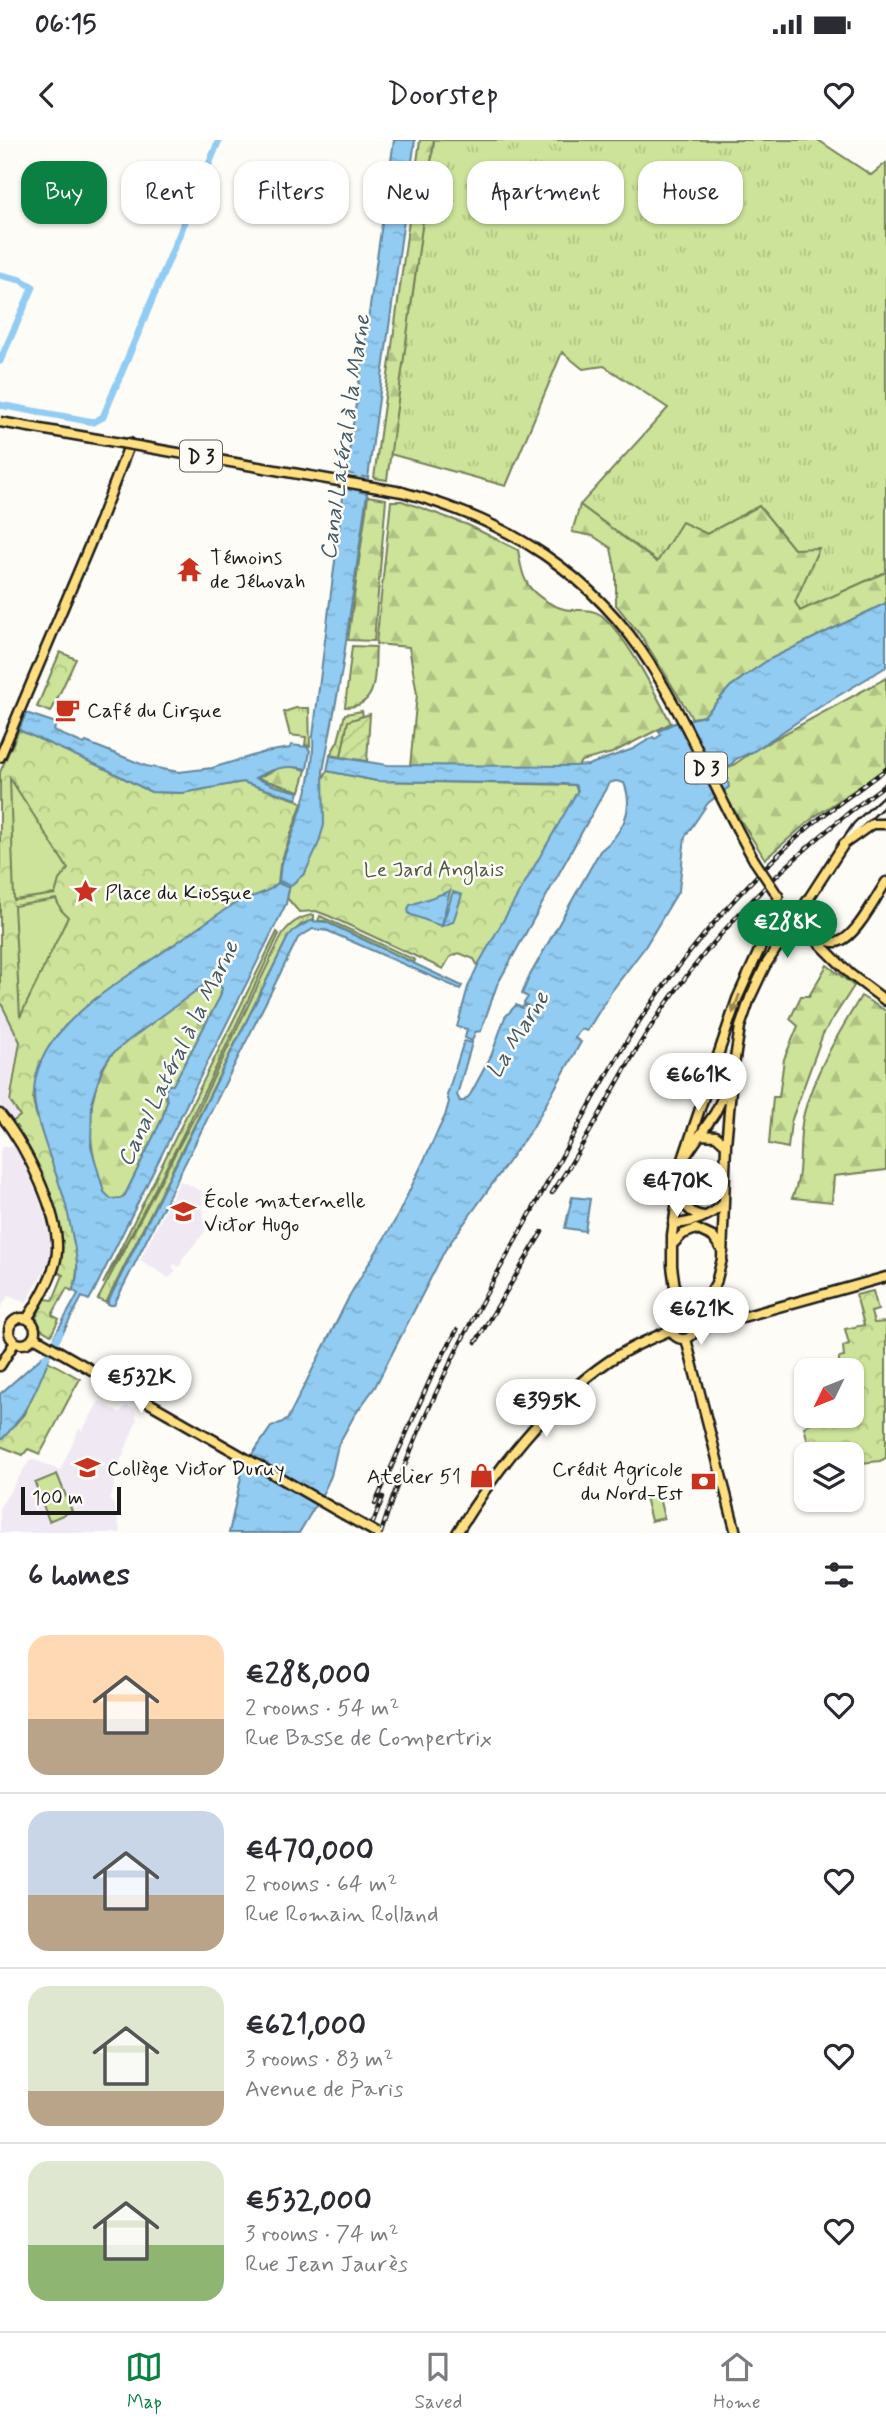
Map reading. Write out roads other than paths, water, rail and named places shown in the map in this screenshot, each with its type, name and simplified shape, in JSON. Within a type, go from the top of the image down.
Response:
[{"type":"main road","name":"D 3","points":[[0,422],[402,492],[438,502],[488,522],[523,541],[558,564],[591,592],[622,626],[653,668],[754,860],[805,929]]},
{"type":"main road","points":[[0,757],[130,443]]},
{"type":"main road","points":[[683,1316],[694,1320],[696,1327],[693,1335],[687,1339],[676,1337],[671,1330],[673,1321],[709,1295],[716,1283],[723,1252],[726,1145],[732,1078],[740,1027],[755,986],[844,844],[872,824],[886,824]]},
{"type":"main road","points":[[805,929],[830,942],[843,940],[853,932],[886,882]]},
{"type":"main road","points":[[683,1316],[672,1245],[677,1187],[683,1159],[737,999],[774,918],[778,896]]},
{"type":"main road","points":[[805,929],[838,963],[886,1001]]},
{"type":"main road","points":[[683,1159],[715,1113],[732,1078]]},
{"type":"main road","points":[[715,1113],[729,1115]]},
{"type":"main road","points":[[0,1114],[24,1147],[31,1162],[58,1240],[52,1270],[27,1319]]},
{"type":"main road","points":[[700,1135],[711,1134],[726,1145]]},
{"type":"main road","points":[[677,1187],[687,1209],[705,1216]]},
{"type":"main road","points":[[673,1224],[691,1222],[724,1203]]},
{"type":"main road","points":[[672,1245],[683,1234],[696,1229],[713,1237],[723,1252]]},
{"type":"main road","points":[[696,1327],[886,1277]]},
{"type":"main road","points":[[37,1339],[35,1327],[27,1319],[17,1319],[11,1324],[9,1331],[15,1342],[23,1344],[37,1339],[377,1533]]},
{"type":"main road","points":[[457,1533],[485,1488],[569,1394],[611,1359],[671,1330]]},
{"type":"main road","points":[[687,1339],[736,1533]]},
{"type":"main road","points":[[0,1366],[15,1342]]},
{"type":"street","points":[[844,844],[857,826],[886,799]]},
{"type":"water","points":[[394,140],[415,140],[412,161],[391,161]]},
{"type":"water","points":[[382,224],[403,224],[368,478],[346,473]]},
{"type":"water","points":[[344,489],[367,493],[342,670],[323,771],[324,825],[305,873],[290,886],[279,881],[284,857],[308,786]]},
{"type":"water","name":"La Marne","points":[[886,603],[886,667],[754,751],[736,759],[726,770],[729,787],[708,803],[685,837],[679,890],[645,947],[611,992],[587,1031],[581,1029],[575,1038],[581,1042],[533,1127],[445,1250],[375,1387],[354,1416],[338,1445],[331,1476],[299,1533],[229,1533],[243,1468],[271,1427],[287,1420],[351,1293],[396,1219],[445,1116],[449,1102],[447,1095],[464,1041],[472,1043],[457,1095],[460,1101],[470,1095],[491,1056],[505,1017],[516,1005],[522,1008],[524,1005],[534,1011],[535,1015],[541,1006],[538,1004],[535,1010],[524,1003],[528,997],[522,994],[529,977],[600,851],[615,837],[627,812],[624,783],[609,783],[497,985],[481,1031],[475,1032],[472,1041],[465,1038],[467,1029],[457,1027],[468,987],[578,790],[575,785],[564,784],[377,781],[327,771],[330,756],[387,765],[588,765],[633,749],[653,737],[655,739],[661,735],[659,731],[674,723],[704,716],[731,686],[768,660]]},
{"type":"water","points":[[26,713],[56,723],[54,731],[84,744],[86,742],[146,766],[179,772],[212,768],[265,752],[290,748],[291,745],[308,747],[310,751],[307,769],[280,768],[255,778],[299,792],[297,799],[243,782],[183,793],[151,792],[19,730]]},
{"type":"water","points":[[278,883],[289,888],[286,904],[93,1293],[89,1300],[82,1297],[59,1340],[54,1337],[78,1294],[73,1290],[77,1267],[66,1205],[36,1111],[34,1086],[40,1063],[53,1041],[89,1004],[231,906]],"holes":[[[215,981],[222,988],[220,997],[173,1085],[168,1085],[165,1090],[167,1101],[162,1119],[125,1195],[120,1199],[111,1199],[104,1192],[91,1146],[92,1100],[102,1069],[111,1055],[129,1040],[208,982]]]},
{"type":"water","points":[[450,891],[441,926],[409,914],[410,905]]},
{"type":"water","points":[[453,892],[462,895],[453,922],[442,926]]},
{"type":"water","points":[[310,921],[326,922],[462,986],[460,989],[328,931],[313,929],[298,938],[114,1305],[108,1305],[288,937]]},
{"type":"water","points":[[572,1197],[590,1199],[585,1231],[565,1228]]},
{"type":"water","points":[[44,1355],[49,1358],[35,1392],[17,1422],[0,1441],[0,1394]]},
{"type":"waterway","points":[[0,405],[94,422],[103,417],[219,140]]},
{"type":"waterway","points":[[0,275],[21,280],[33,287],[0,361]]},
{"type":"waterway","name":"Canal Latéral à la Marne","points":[[354,500],[359,467]]},
{"type":"waterway","name":"Canal Latéral à la Marne","points":[[43,1362],[60,1333]]},
{"type":"railway","points":[[381,1533],[411,1451],[446,1371],[596,1093],[640,1020],[698,942],[740,893],[810,826],[886,769]]},
{"type":"railway","points":[[552,1193],[650,1028],[700,959],[787,866],[886,784]]},
{"type":"railway","points":[[476,1342],[542,1232]]},
{"type":"railway","points":[[375,1504],[433,1373],[457,1330]]},
{"type":"railway","points":[[369,1533],[383,1497]]},
{"type":"place","name":"Témoins de Jéhovah","points":[[190,569]]},
{"type":"place","name":"Café du Cirque","points":[[67,710]]},
{"type":"place","name":"Place du Kiosque","points":[[85,892]]},
{"type":"place","name":"École maternelle Victor Hugo","points":[[184,1212]]},
{"type":"place","name":"Collège Victor Duruy","points":[[87,1468]]},
{"type":"place","name":"Atelier 51","points":[[481,1476]]},
{"type":"place","name":"Crédit Agricole du Nord-Est","points":[[703,1481]]},
{"type":"park label","name":"Le Jard Anglais","points":[[434,869]]}]
